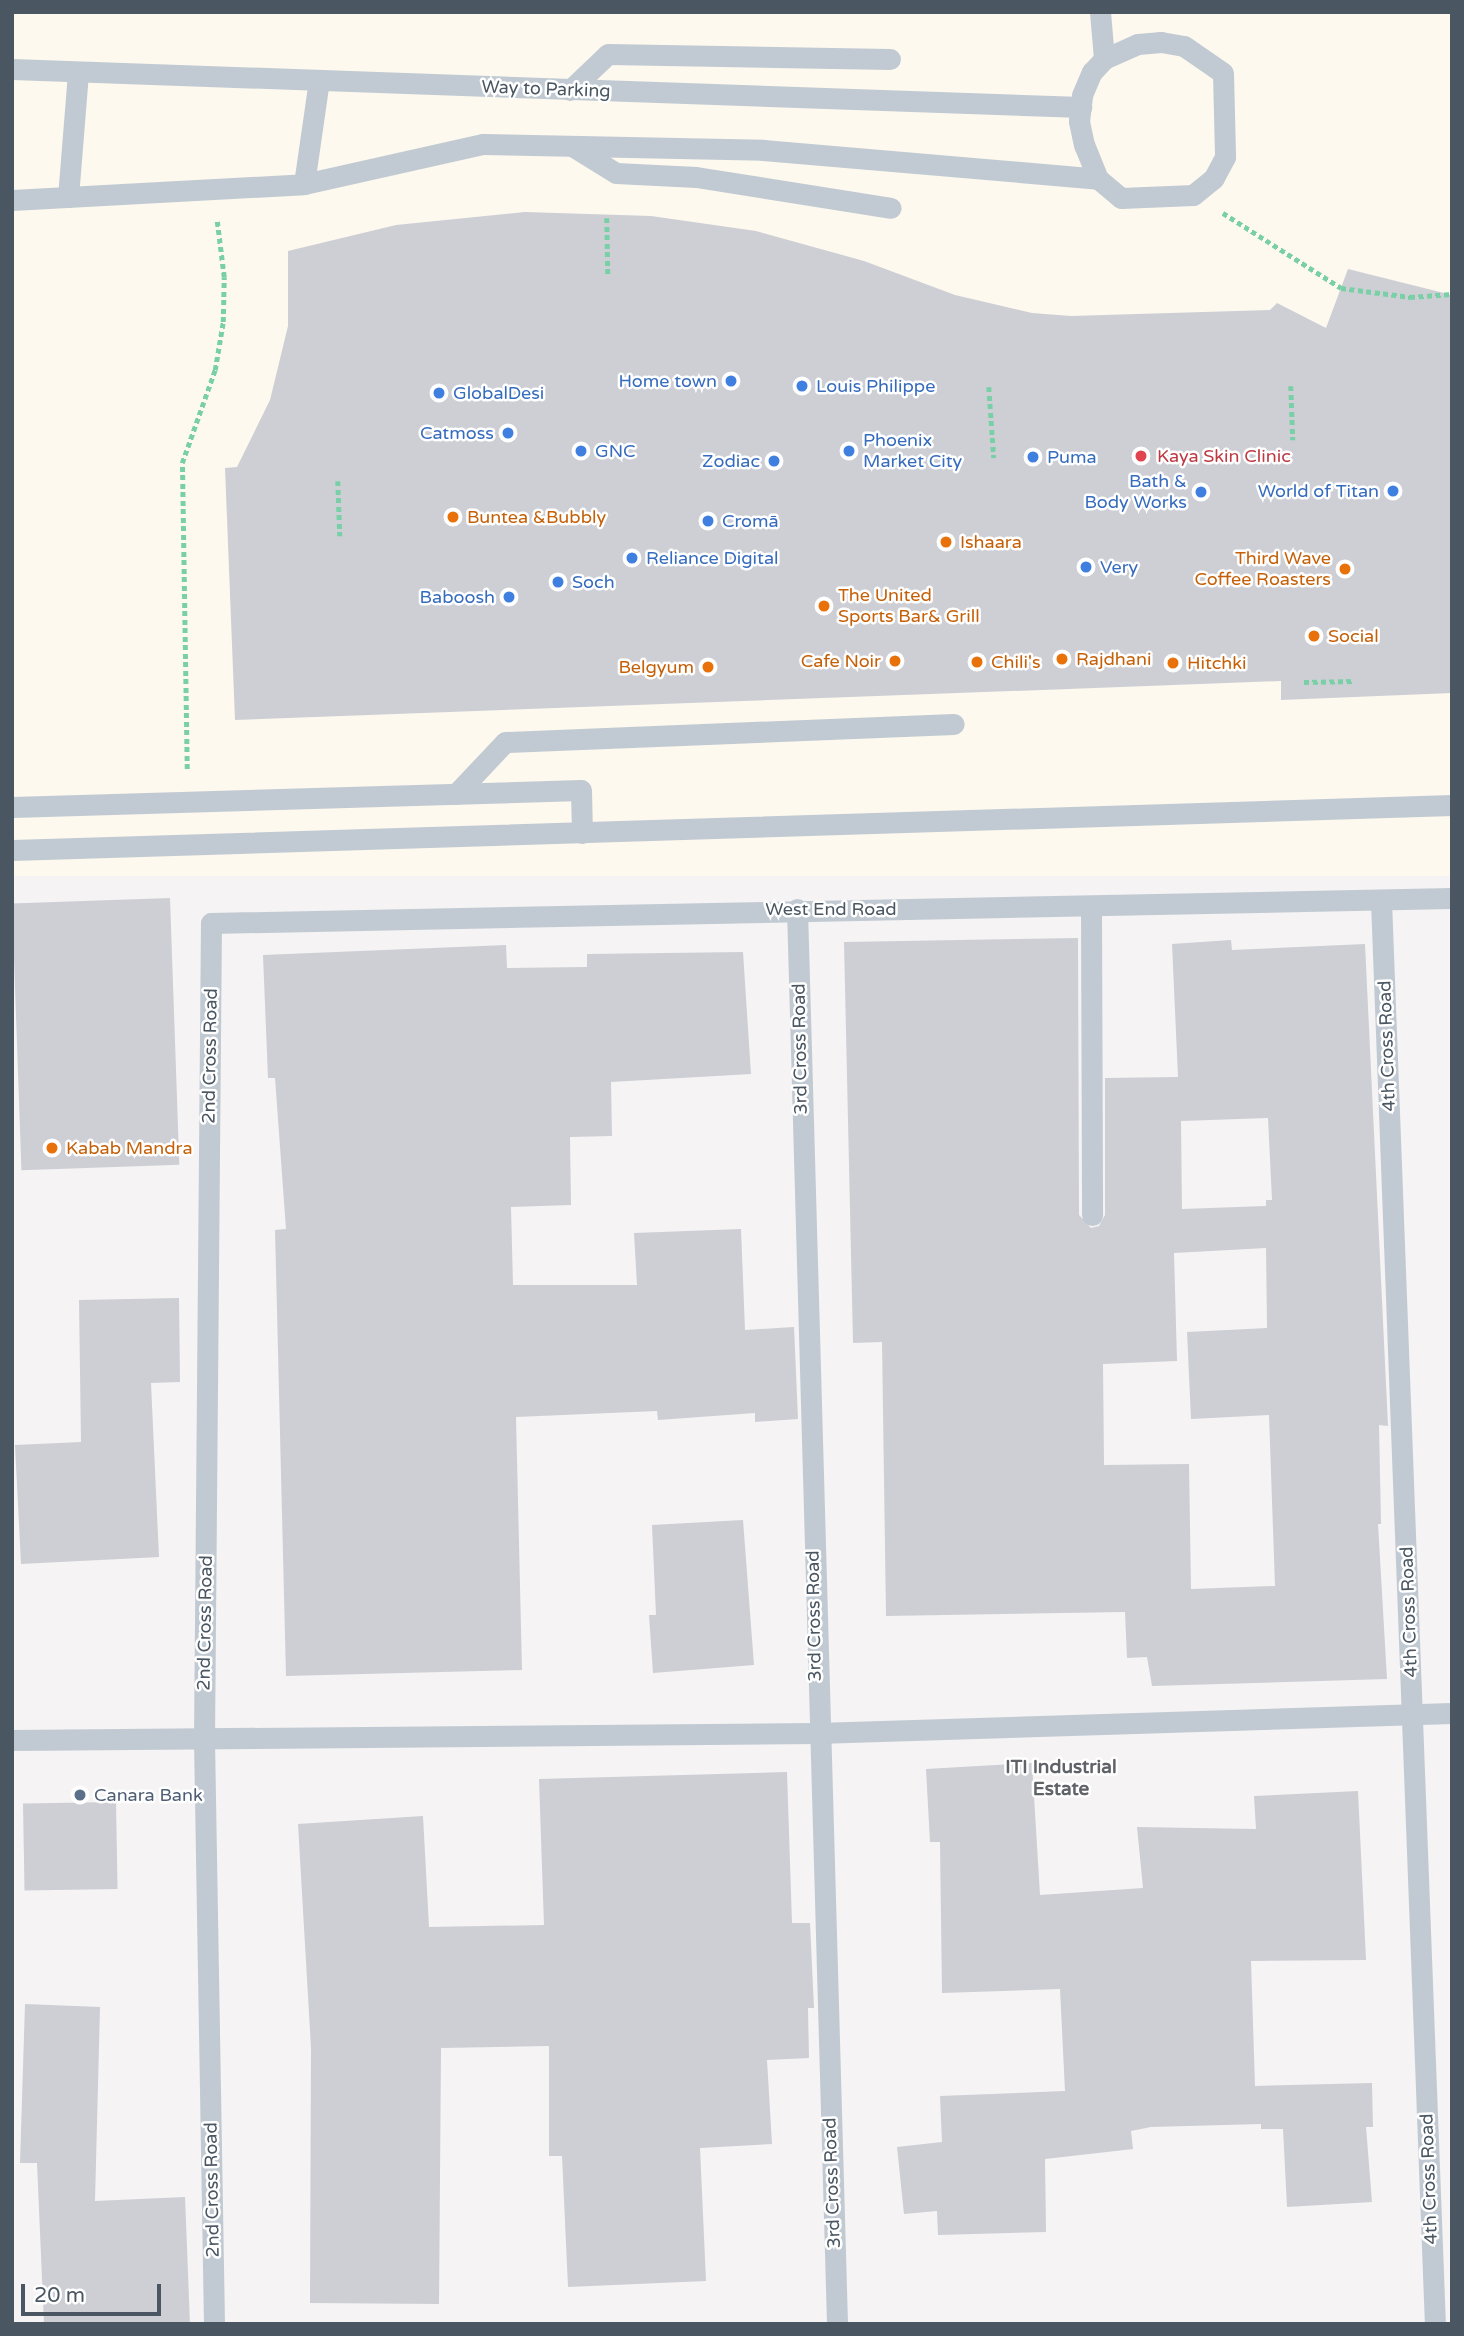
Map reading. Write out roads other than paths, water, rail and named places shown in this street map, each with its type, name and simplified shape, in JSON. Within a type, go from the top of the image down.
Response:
[{"type":"lane","points":[[1100,12],[1104,59]]},
{"type":"lane","points":[[1161,42],[1184,46],[1223,72],[1225,157],[1214,178],[1194,195],[1130,200],[1112,194],[1098,178],[1084,145],[1081,107],[1092,72],[1104,59],[1138,44],[1161,42]]},
{"type":"lane","points":[[570,90],[608,54],[890,59]]},
{"type":"lane","name":"Way to Parking","points":[[12,69],[1081,107]]},
{"type":"lane","points":[[68,197],[78,72]]},
{"type":"lane","points":[[304,184],[319,80]]},
{"type":"lane","points":[[12,200],[304,184],[483,144],[763,150],[1098,178]]},
{"type":"lane","points":[[573,146],[616,173],[696,177],[891,208]]},
{"type":"lane","points":[[456,794],[505,742],[954,724]]},
{"type":"lane","points":[[12,807],[581,790],[582,833]]},
{"type":"lane","points":[[12,850],[1452,805]]},
{"type":"lane","name":"West End Road","points":[[211,923],[797,909],[1091,908],[1452,898]]},
{"type":"lane","name":"4th Cross Road","points":[[1381,901],[1435,2324]]},
{"type":"lane","points":[[1091,908],[1092,1215]]},
{"type":"lane","name":"3rd Cross Road","points":[[797,909],[817,1733],[836,2324]]},
{"type":"lane","name":"2nd Cross Road","points":[[211,923],[204,1739],[214,2324]]},
{"type":"lane","points":[[12,1740],[817,1733],[1413,1712],[1452,1713]]},
{"type":"place","name":"Home town","points":[[731,381]]},
{"type":"place","name":"Louis Philippe","points":[[802,386]]},
{"type":"place","name":"GlobalDesi","points":[[439,393]]},
{"type":"place","name":"Catmoss","points":[[508,433]]},
{"type":"place","name":"GNC","points":[[581,451]]},
{"type":"place","name":"Phoenix Market City","points":[[849,451]]},
{"type":"place","name":"Kaya Skin Clinic","points":[[1141,456]]},
{"type":"place","name":"Puma","points":[[1033,457]]},
{"type":"place","name":"Zodiac","points":[[774,461]]},
{"type":"place","name":"World of Titan","points":[[1393,491]]},
{"type":"place","name":"Bath & Body Works","points":[[1201,492]]},
{"type":"place","name":"Buntea &Bubbly","points":[[453,517]]},
{"type":"place","name":"Cromā","points":[[708,521]]},
{"type":"place","name":"Ishaara","points":[[946,542]]},
{"type":"place","name":"Reliance Digital","points":[[632,558]]},
{"type":"place","name":"Very","points":[[1086,567]]},
{"type":"place","name":"Third Wave Coffee Roasters","points":[[1345,569]]},
{"type":"place","name":"Soch","points":[[558,582]]},
{"type":"place","name":"Baboosh","points":[[509,597]]},
{"type":"place","name":"The United Sports Bar& Grill","points":[[824,606]]},
{"type":"place","name":"Social","points":[[1314,636]]},
{"type":"place","name":"Rajdhani","points":[[1062,659]]},
{"type":"place","name":"Cafe Noir","points":[[895,661]]},
{"type":"place","name":"Chili's","points":[[977,662]]},
{"type":"place","name":"Hitchki","points":[[1173,663]]},
{"type":"place","name":"Belgyum","points":[[708,667]]},
{"type":"place","name":"Kabab Mandra","points":[[52,1148]]},
{"type":"place","name":"Canara Bank","points":[[80,1795]]},
{"type":"district","name":"ITI Industrial Estate","points":[[1061,1779]]}]
